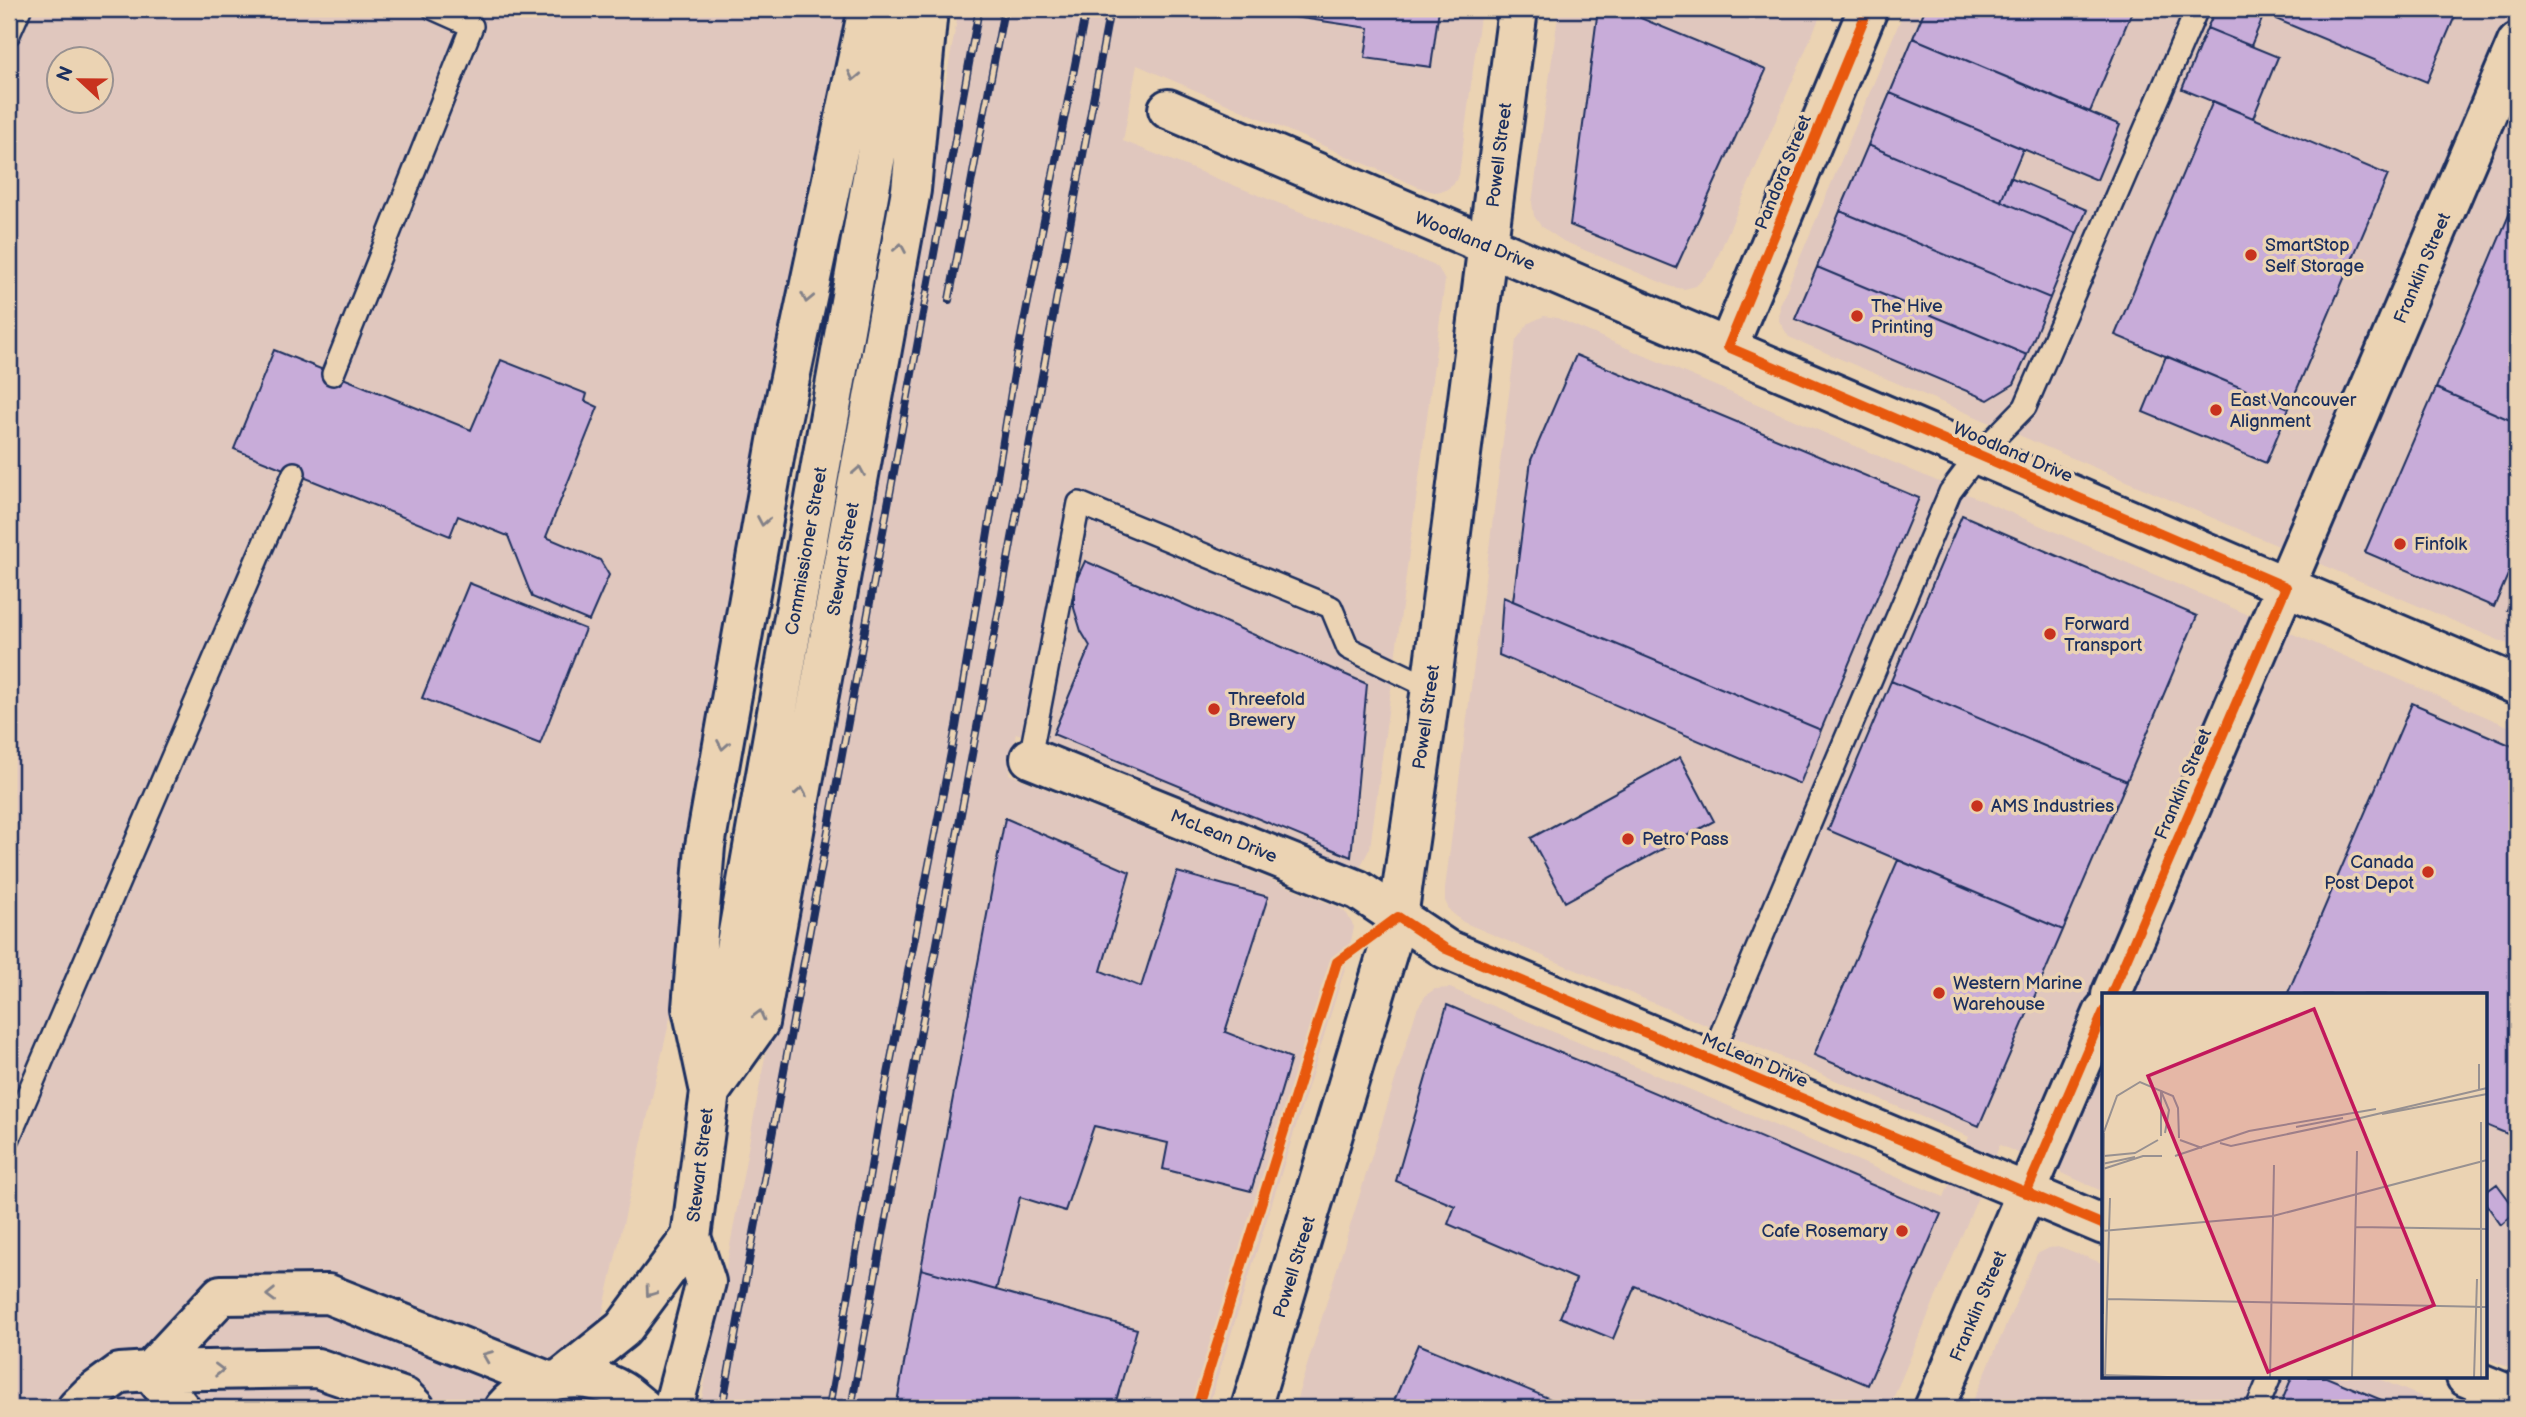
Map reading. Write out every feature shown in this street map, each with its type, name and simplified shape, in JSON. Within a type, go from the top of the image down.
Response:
[{"type":"street","name":"Stewart Street","points":[[691,1237],[710,1092],[692,1008],[705,846],[779,430],[868,9]]},
{"type":"street","name":"Commissioner Street","points":[[710,1092],[902,9]]},
{"type":"street","name":"Stewart Street","points":[[710,1092],[759,1023],[911,190],[928,9]]},
{"type":"street","name":"Powell Street","points":[[1251,1408],[1398,917],[1431,688],[1518,9]]},
{"type":"street","name":"Pandora Street","points":[[1728,347],[1868,9]]},
{"type":"street","name":"Franklin Street","points":[[2112,993],[2517,43]]},
{"type":"street","name":"Woodland Drive","points":[[1168,109],[2517,685]]},
{"type":"street","name":"McLean Drive","points":[[1030,758],[1358,890],[1446,949],[2102,1224]]},
{"type":"street","name":"Franklin Street","points":[[1934,1408],[2102,1016]]},
{"type":"street","points":[[556,1380],[623,1329],[691,1237]]},
{"type":"street","points":[[673,1408],[706,1282],[691,1237]]},
{"type":"street","points":[[150,1371],[221,1295],[328,1294],[556,1380]]},
{"type":"street","points":[[77,1408],[120,1373],[317,1368],[405,1398],[415,1408]]},
{"type":"street","points":[[150,1371],[180,1408]]},
{"type":"street","points":[[2468,1378],[2517,1398]]},
{"type":"street","points":[[504,1408],[532,1387],[556,1380],[592,1380],[611,1386],[643,1408]]},
{"type":"lane","points":[[9,34],[20,9]]},
{"type":"lane","points":[[333,374],[472,26],[434,9]]},
{"type":"lane","points":[[1710,1060],[1951,492],[1977,456],[2025,407],[2197,9]]},
{"type":"lane","points":[[9,1138],[294,473]]},
{"type":"lane","points":[[1030,758],[1079,503],[1331,607],[1348,648],[1431,688]]},
{"type":"lane","points":[[2256,1408],[2270,1378]]},
{"type":"shaded area","points":[[9,9],[856,9],[796,257],[689,842],[677,988],[581,1408],[9,1408]]},
{"type":"shaded area","points":[[959,9],[1481,9],[1459,175],[1453,185],[1444,191],[1434,192],[1421,188],[1137,65],[1123,141],[1433,265],[1439,269],[1445,281],[1370,848],[1360,867],[1352,870],[1340,868],[1016,733],[1009,774],[1338,907],[1347,914],[1354,927],[1346,965],[1208,1408],[700,1408]]},
{"type":"shaded area","points":[[1559,9],[1823,9],[1713,268],[1696,286],[1684,289],[1672,287],[1563,241],[1541,226],[1534,216],[1532,203]]},
{"type":"shaded area","points":[[1905,9],[2517,9],[2517,648],[1789,337],[1779,321],[1780,305]]},
{"type":"shaded area","points":[[1544,316],[1557,318],[2517,730],[2517,1371],[2488,1359],[2488,993],[2102,993],[2102,1191],[2000,1145],[1889,1408],[1294,1408],[1417,1009],[1426,995],[1435,989],[1450,988],[1944,1197],[1969,1137],[1463,922],[1450,911],[1445,901],[1445,888],[1516,340],[1529,323]]},
{"type":"shaded area","points":[[2061,1247],[2102,1263],[2102,1378],[2376,1378],[2449,1408],[1970,1408],[2037,1254],[2049,1248]]},
{"type":"building","points":[[1241,9],[1439,9],[1431,67],[1365,58],[1369,28]]},
{"type":"building","points":[[1598,9],[1619,9],[1766,70],[1676,268],[1570,225]]},
{"type":"building","points":[[1925,9],[2133,9],[2090,112],[1913,38]]},
{"type":"building","points":[[2216,9],[2458,9],[2427,82],[2264,14],[2251,46],[2207,28]]},
{"type":"building","points":[[2207,28],[2278,57],[2253,118],[2182,89]]},
{"type":"building","points":[[1913,38],[2120,125],[2097,180],[1890,93]]},
{"type":"building","points":[[1890,93],[2023,149],[2001,201],[1868,145]]},
{"type":"building","name":"SmartStop Self Storage","points":[[2213,101],[2388,175],[2289,408],[2115,335]]},
{"type":"building","points":[[1868,145],[2077,233],[2050,298],[1840,211]]},
{"type":"building","points":[[2010,177],[2087,210],[2077,233],[2001,201]]},
{"type":"building","points":[[2517,196],[2517,423],[2436,388]]},
{"type":"building","points":[[1840,211],[2050,298],[2027,355],[1817,267]]},
{"type":"building","points":[[1817,267],[2027,355],[2014,384],[1988,400],[1795,319]]},
{"type":"building","points":[[274,350],[471,430],[501,360],[587,394],[585,401],[598,407],[546,537],[600,560],[609,575],[589,621],[532,597],[508,536],[458,516],[450,536],[234,449]]},
{"type":"building","points":[[1576,355],[1919,498],[1821,730],[1513,601],[1531,460]]},
{"type":"building","name":"East Vancouver Alignment","points":[[2166,356],[2289,408],[2266,463],[2143,412]]},
{"type":"building","points":[[2436,388],[2517,423],[2517,554],[2494,607],[2365,552]]},
{"type":"building","name":"Forward Transport","points":[[1962,515],[2197,616],[2127,781],[1891,681]]},
{"type":"building","name":"Threefold Brewery","points":[[1085,561],[1367,684],[1351,857],[1053,734],[1090,646],[1081,631],[1074,608],[1074,585]]},
{"type":"building","points":[[469,583],[585,629],[540,744],[422,698]]},
{"type":"building","points":[[2517,587],[2517,614],[2507,610]]},
{"type":"building","points":[[1503,597],[1821,730],[1800,784],[1499,655]]},
{"type":"building","name":"AMS Industries","points":[[1891,681],[2127,781],[2063,930],[1828,830]]},
{"type":"building","name":"Canada Post Depot","points":[[2412,703],[2517,748],[2517,1138],[2488,1126],[2488,993],[2288,993]]},
{"type":"building","points":[[1680,757],[1714,821],[1565,902],[1531,838]]},
{"type":"building","points":[[1005,818],[1130,872],[1101,971],[1141,987],[1177,872],[1268,897],[1225,1032],[1291,1058],[1251,1191],[1163,1169],[1168,1143],[1094,1126],[1065,1211],[1020,1197],[996,1290],[921,1269]]},
{"type":"building","name":"Western Marine Warehouse","points":[[1898,860],[2063,930],[1979,1126],[1814,1055]]},
{"type":"building","points":[[1447,1005],[1941,1214],[1868,1385],[1635,1286],[1613,1339],[1560,1317],[1576,1279],[1448,1224],[1455,1206],[1396,1181]]},
{"type":"building","points":[[2497,1184],[2517,1211],[2501,1225],[2488,1207],[2488,1191]]},
{"type":"building","points":[[921,1269],[1137,1329],[1114,1408],[896,1408]]},
{"type":"building","points":[[1418,1344],[1572,1408],[1391,1408]]},
{"type":"building","points":[[2292,1378],[2328,1378],[2401,1408],[2279,1408]]},
{"type":"railway","points":[[722,1408],[979,9]]},
{"type":"railway","points":[[949,300],[1004,9]]},
{"type":"railway","points":[[829,1408],[880,1115],[956,727],[1016,362],[1086,9]]},
{"type":"railway","points":[[851,1408],[1110,9]]},
{"type":"cycle path","points":[[1868,9],[1728,347],[2286,587],[2112,993]]},
{"type":"cycle path","points":[[1197,1408],[1337,962],[1398,917],[1446,949],[2102,1224]]},
{"type":"cycle path","points":[[2026,1193],[2102,1016]]},
{"type":"place","name":"SmartStop Self Storage","points":[[2251,255]]},
{"type":"place","name":"The Hive Printing","points":[[1857,316]]},
{"type":"place","name":"East Vancouver Alignment","points":[[2216,410]]},
{"type":"place","name":"Finfolk","points":[[2400,544]]},
{"type":"place","name":"Forward Transport","points":[[2050,634]]},
{"type":"place","name":"Threefold Brewery","points":[[1214,709]]},
{"type":"place","name":"AMS Industries","points":[[1977,806]]},
{"type":"place","name":"Petro Pass","points":[[1628,839]]},
{"type":"place","name":"Canada Post Depot","points":[[2428,872]]},
{"type":"place","name":"Western Marine Warehouse","points":[[1939,993]]},
{"type":"place","name":"Cafe Rosemary","points":[[1902,1231]]}]
